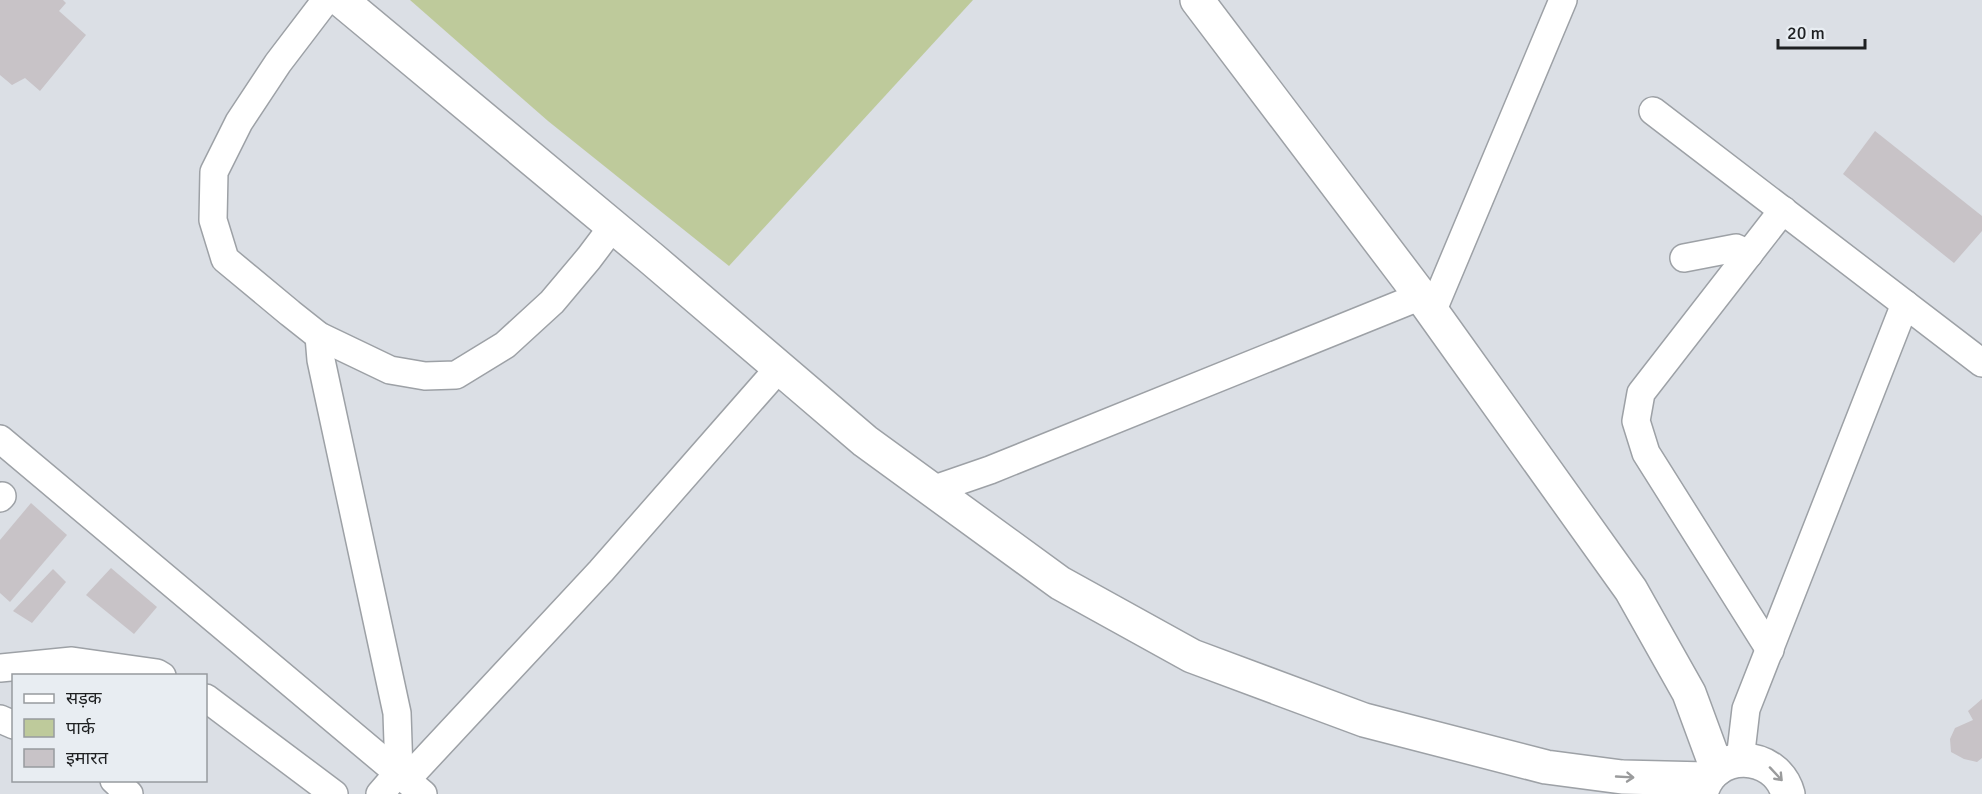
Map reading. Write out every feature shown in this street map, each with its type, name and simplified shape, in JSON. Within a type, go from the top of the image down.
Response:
[{"type":"street","points":[[327,0],[271,73],[239,123],[214,172],[213,220],[225,259],[319,336],[390,370],[424,376],[456,375],[505,345],[552,302],[590,258],[613,226]]},
{"type":"street","points":[[340,0],[613,226],[865,441],[1060,583],[1192,656],[1364,720],[1546,766],[1622,777],[1716,775],[1755,761],[1769,767],[1781,778],[1788,794]]},
{"type":"street","points":[[1197,0],[1426,304],[1630,590],[1689,693],[1716,775]]},
{"type":"street","points":[[932,490],[1426,304],[1563,0]]},
{"type":"street","points":[[1653,111],[1982,363]]},
{"type":"street","points":[[1770,650],[1646,453],[1636,421],[1641,393],[1783,210]]},
{"type":"street","points":[[1684,258],[1736,248],[1749,254]]},
{"type":"street","points":[[1716,775],[1770,650],[1905,304]]},
{"type":"street","points":[[319,336],[321,360],[410,782]]},
{"type":"street","points":[[380,794],[410,782],[601,571],[779,368]]},
{"type":"street","points":[[0,439],[410,782]]},
{"type":"street","points":[[0,668],[72,661],[160,674]]},
{"type":"street","points":[[207,699],[334,794]]},
{"type":"street","points":[[1546,766],[1588,794]]},
{"type":"street","points":[[116,782],[129,794]]},
{"type":"green space","points":[[410,0],[973,0],[729,266],[548,121]]},
{"type":"building","points":[[0,0],[63,0],[66,3],[59,11],[86,35],[40,91],[25,78],[12,85],[0,75]]},
{"type":"building","points":[[1875,131],[1982,216],[1982,231],[1954,263],[1843,174]]},
{"type":"building","points":[[31,503],[67,535],[10,602],[0,593],[0,540]]},
{"type":"building","points":[[111,568],[157,607],[134,634],[86,595]]},
{"type":"building","points":[[53,569],[66,582],[32,623],[13,611]]},
{"type":"building","points":[[1982,699],[1982,758],[1977,762],[1964,759],[1951,752],[1950,739],[1955,728],[1973,720],[1968,711]]}]
